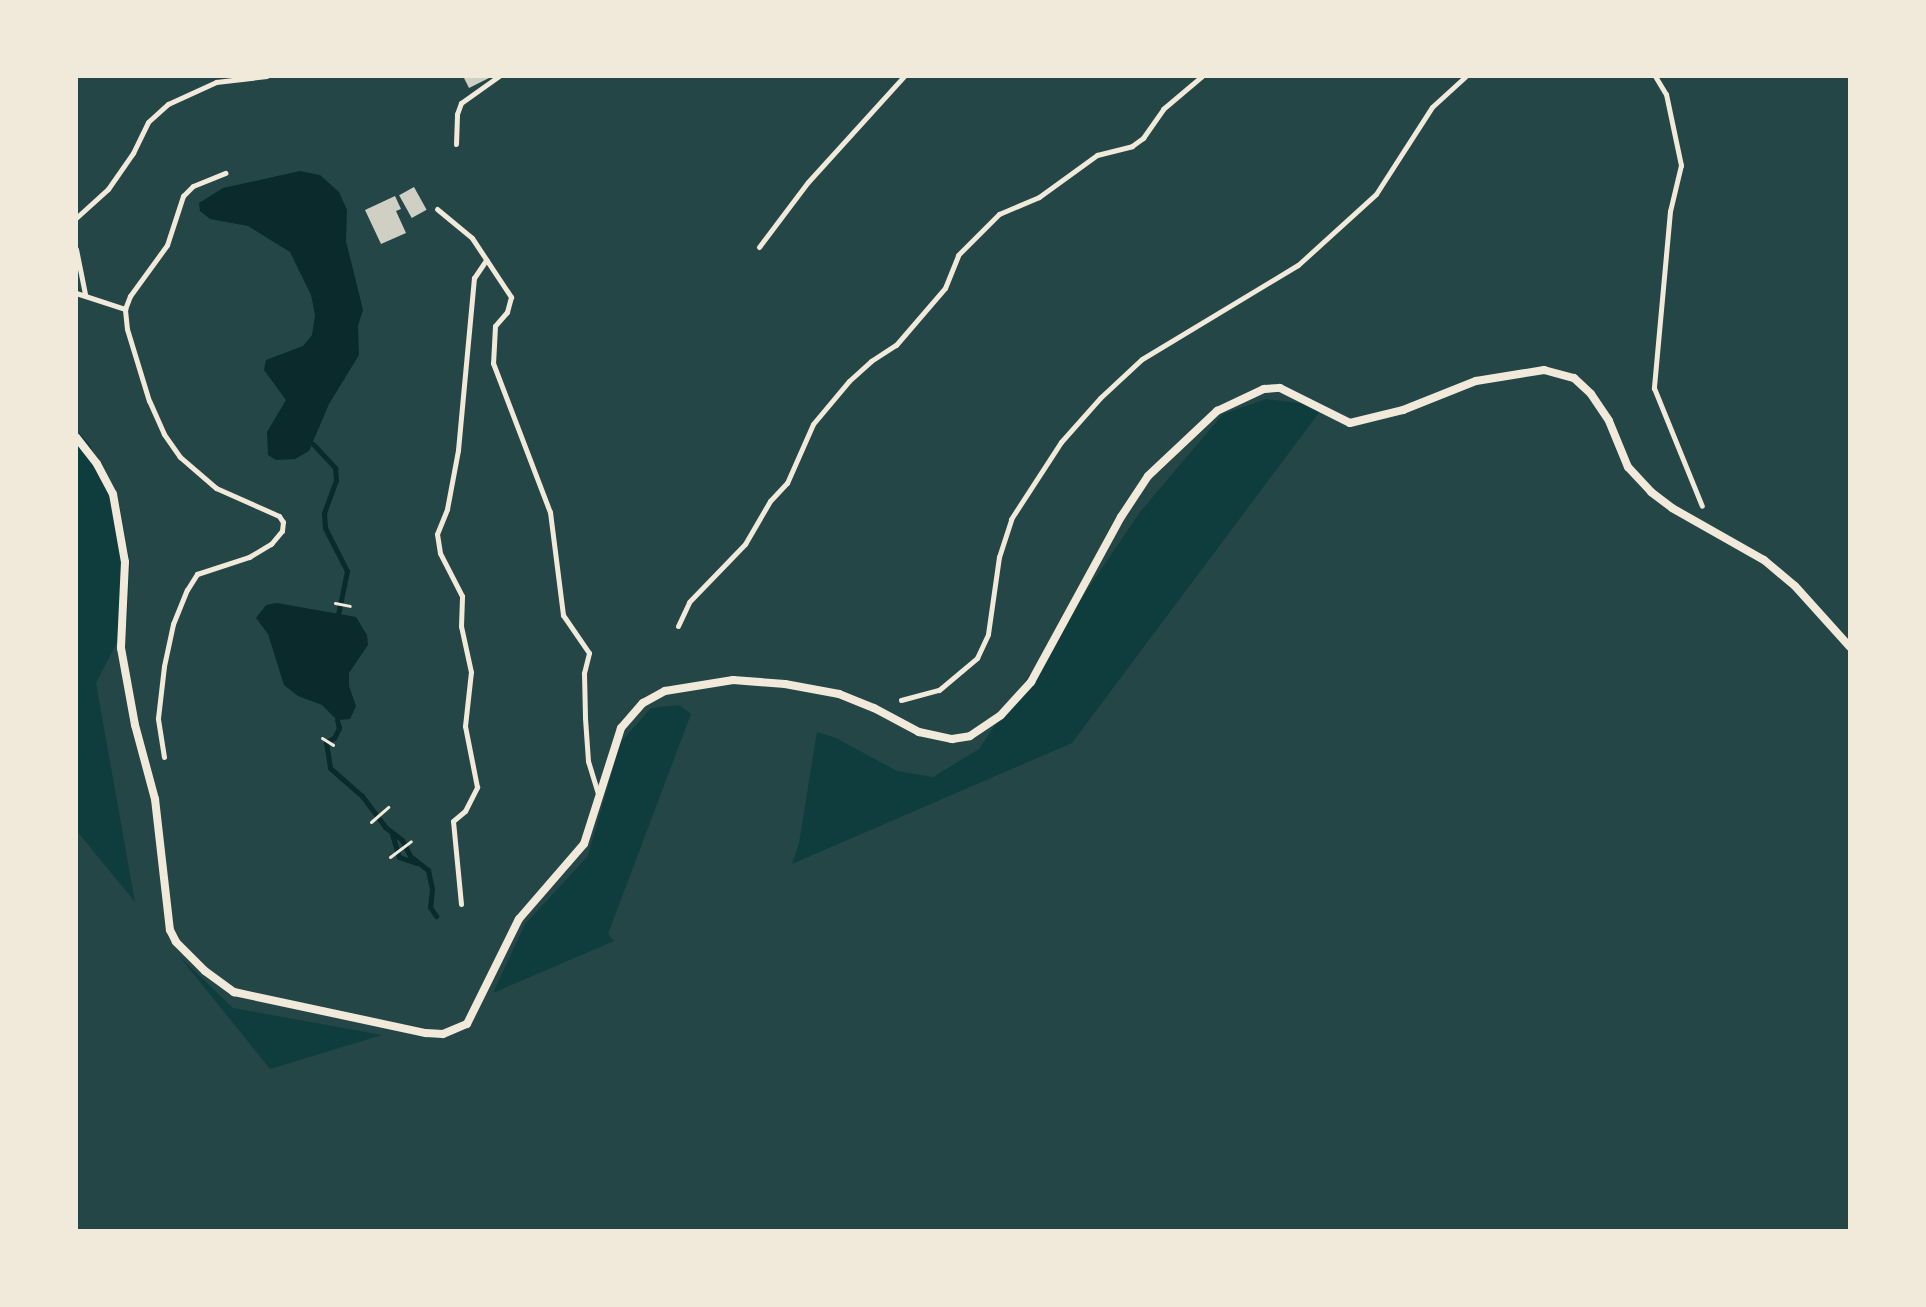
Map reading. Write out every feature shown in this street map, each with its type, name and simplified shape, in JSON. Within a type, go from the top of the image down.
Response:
[{"type":"street","points":[[76,437],[97,464],[113,494],[125,562],[121,648],[135,725],[155,799],[170,930],[205,971],[234,992],[426,1033],[456,1030],[467,1024],[519,919],[584,844],[621,728],[643,703],[665,691],[733,680],[785,684],[839,694],[919,732],[952,739],[970,736],[1001,715],[1031,682],[1121,517],[1148,476],[1217,411],[1264,389],[1280,388],[1350,423],[1403,410],[1476,381],[1544,370],[1574,378],[1591,394],[1609,421],[1628,467],[1651,492],[1672,508],[1764,560],[1795,586],[1850,647]]},
{"type":"lane","points":[[76,218],[108,189],[133,153],[148,122],[168,104],[216,82],[267,76]]},
{"type":"lane","points":[[456,144],[457,114],[461,103],[499,76]]},
{"type":"lane","points":[[759,247],[808,182],[904,76]]},
{"type":"lane","points":[[678,626],[689,602],[745,544],[770,501],[787,483],[813,424],[849,381],[871,361],[896,345],[914,325],[945,288],[958,255],[999,214],[1039,197],[1097,155],[1132,146],[1143,138],[1163,109],[1202,76]]},
{"type":"lane","points":[[901,700],[939,690],[977,658],[988,634],[999,557],[1011,519],[1061,442],[1100,398],[1142,359],[1298,265],[1376,194],[1432,107],[1466,76]]},
{"type":"lane","points":[[1655,76],[1666,94],[1681,165],[1670,211],[1654,388],[1702,506]]},
{"type":"lane","points":[[164,757],[158,718],[164,666],[173,624],[187,590],[197,574],[249,557],[271,544],[280,537],[283,522],[261,506],[216,488],[180,457],[164,434],[149,401],[125,309],[130,296],[167,245],[183,196],[193,186],[226,173]]},
{"type":"lane","points":[[437,209],[472,238],[511,297],[507,312],[495,326],[493,363],[550,512],[563,615],[589,653],[584,673],[585,718],[588,761],[599,799]]},
{"type":"lane","points":[[76,249],[85,294]]},
{"type":"lane","points":[[461,904],[453,821],[465,811],[477,787],[465,726],[471,672],[461,626],[462,596],[440,553],[437,534],[447,509],[458,450],[474,278],[486,260]]},
{"type":"lane","points":[[76,293],[125,309]]},
{"type":"path","points":[[335,603],[350,606]]},
{"type":"path","points":[[322,738],[333,745]]},
{"type":"path","points":[[371,822],[388,807]]},
{"type":"path","points":[[390,857],[411,841]]},
{"type":"shaded area","points":[[76,76],[1850,76],[1850,1231],[76,1231],[76,830],[135,902],[96,683],[127,623],[130,563],[119,503],[90,445],[76,429]],"holes":[[[1266,399],[1324,406],[1072,743],[792,864],[799,843],[817,732],[836,738],[897,771],[933,777],[979,749],[1140,512],[1223,414]],[[679,705],[691,714],[608,934],[614,941],[493,993],[525,924],[588,856],[620,743],[651,708]],[[179,956],[233,1008],[382,1035],[270,1069]]]},
{"type":"shaded area","points":[[300,171],[320,175],[339,192],[347,210],[346,241],[363,310],[358,326],[359,355],[329,404],[309,451],[295,459],[276,460],[268,455],[267,432],[286,400],[264,370],[266,360],[303,346],[312,335],[315,315],[311,295],[290,252],[248,226],[210,219],[200,211],[199,203],[223,188]]},
{"type":"shaded area","points":[[277,603],[356,617],[367,635],[368,645],[349,673],[349,686],[356,706],[350,719],[337,720],[322,705],[298,696],[284,685],[268,634],[256,618],[266,605]]},
{"type":"building","points":[[463,76],[493,76],[469,88]]},
{"type":"building","points":[[414,187],[427,210],[412,218],[399,195]]},
{"type":"building","points":[[395,196],[401,209],[396,211],[406,233],[381,244],[365,210]]},
{"type":"waterway","points":[[313,444],[335,468],[336,480],[324,513],[325,528],[347,571],[338,615]]},
{"type":"waterway","points":[[337,720],[339,728],[334,738],[326,742],[330,768],[362,796],[385,827],[402,840],[410,856],[428,870],[432,889],[430,907],[436,916]]},
{"type":"waterway","points":[[392,834],[399,857],[416,863]]}]
